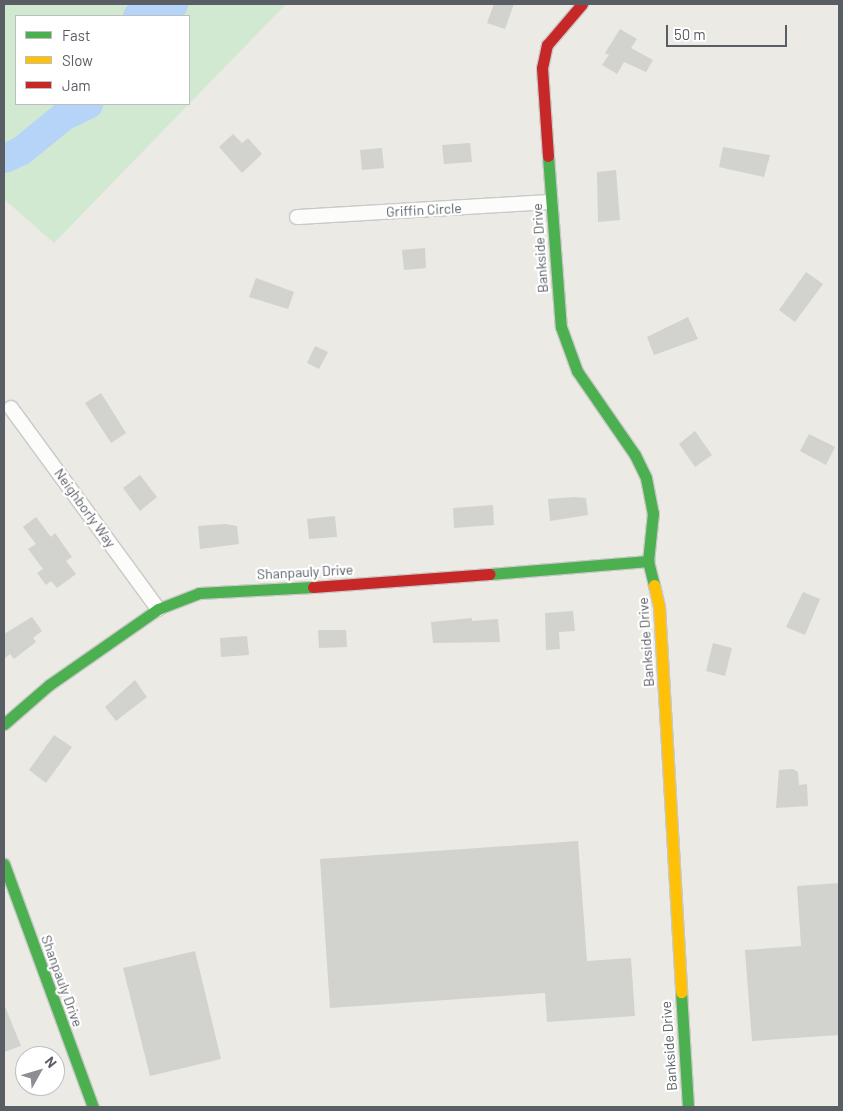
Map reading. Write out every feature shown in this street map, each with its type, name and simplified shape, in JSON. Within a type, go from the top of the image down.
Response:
[{"type":"street","name":"Bankside Drive","points":[[582,4],[547,45],[542,68],[561,328],[566,348],[577,371],[635,455],[646,478],[653,513],[648,561],[659,606],[688,1107]]},
{"type":"street","name":"Griffin Circle","points":[[297,217],[552,202]]},
{"type":"street","name":"Neighborly Way","points":[[11,408],[158,609]]},
{"type":"street","name":"Shanpauly Drive","points":[[4,724],[49,686],[158,609],[199,593],[376,583],[648,561]]},
{"type":"street","name":"Shanpauly Drive","points":[[4,864],[93,1107]]},
{"type":"green space","points":[[4,4],[173,4],[141,12],[138,15],[15,15],[15,105],[188,105],[54,243],[4,199]]},
{"type":"green space","points":[[176,4],[286,4],[190,103],[190,15],[164,15]]},
{"type":"building","points":[[494,4],[514,4],[505,29],[487,23]]},
{"type":"building","points":[[620,29],[637,39],[631,48],[653,60],[646,72],[624,62],[617,74],[602,65],[609,55],[605,53]]},
{"type":"building","points":[[233,134],[242,143],[248,138],[262,154],[242,173],[219,147]]},
{"type":"building","points":[[470,143],[472,162],[444,164],[442,145]]},
{"type":"building","points":[[723,147],[770,155],[764,177],[719,167]]},
{"type":"building","points":[[382,148],[384,168],[362,170],[360,150]]},
{"type":"building","points":[[616,170],[620,220],[598,222],[597,172]]},
{"type":"building","points":[[425,248],[426,268],[404,270],[402,250]]},
{"type":"building","points":[[806,272],[823,284],[795,322],[779,310]]},
{"type":"building","points":[[256,278],[294,292],[288,309],[249,297]]},
{"type":"building","points":[[688,317],[698,339],[654,355],[647,337]]},
{"type":"building","points":[[315,346],[328,352],[319,369],[307,363]]},
{"type":"building","points":[[101,393],[126,433],[111,443],[85,403]]},
{"type":"building","points":[[695,431],[712,455],[695,467],[679,444]]},
{"type":"building","points":[[809,434],[835,447],[826,465],[800,451]]},
{"type":"building","points":[[140,475],[157,497],[140,511],[123,488]]},
{"type":"building","points":[[586,498],[588,515],[550,521],[548,499]]},
{"type":"building","points":[[493,505],[494,525],[454,528],[453,508]]},
{"type":"building","points":[[335,516],[337,537],[309,539],[307,519]]},
{"type":"building","points":[[36,517],[51,537],[55,533],[72,557],[66,561],[76,574],[57,588],[51,581],[46,585],[37,573],[43,569],[28,549],[36,544],[23,527]]},
{"type":"building","points":[[225,524],[237,526],[239,544],[200,549],[198,526]]},
{"type":"building","points":[[803,592],[820,599],[805,635],[786,627]]},
{"type":"building","points":[[573,611],[575,631],[559,632],[560,649],[546,650],[545,613]]},
{"type":"building","points":[[32,617],[42,631],[33,638],[36,642],[14,659],[10,654],[4,659],[4,634]]},
{"type":"building","points":[[472,618],[472,621],[498,619],[500,642],[433,643],[431,622]]},
{"type":"building","points":[[318,630],[346,630],[347,647],[319,648]]},
{"type":"building","points":[[247,636],[249,655],[221,657],[220,638]]},
{"type":"building","points":[[713,643],[732,648],[725,676],[706,671]]},
{"type":"building","points":[[135,680],[147,697],[116,721],[105,707]]},
{"type":"building","points":[[54,735],[72,747],[46,783],[29,770]]},
{"type":"building","points":[[793,769],[798,772],[799,785],[807,784],[808,806],[776,808],[779,770]]},
{"type":"building","points":[[578,841],[587,961],[631,958],[635,1016],[547,1022],[545,993],[330,1008],[320,859]]},
{"type":"building","points":[[839,883],[839,1035],[752,1041],[745,950],[801,946],[797,886]]},
{"type":"building","points":[[195,951],[221,1059],[150,1076],[123,968]]},
{"type":"building","points":[[4,1004],[21,1046],[15,1046],[15,1048],[4,1052]]},
{"type":"waterway","points":[[138,15],[141,12],[173,4]]},
{"type":"waterway","points":[[4,158],[20,151],[63,116],[86,105]]},
{"type":"traffic: fast","points":[[548,156],[561,327],[577,371],[635,455],[646,478],[653,513],[648,561],[654,585]]},
{"type":"traffic: fast","points":[[490,574],[648,561]]},
{"type":"traffic: fast","points":[[4,724],[49,685],[158,609],[199,593],[313,587]]},
{"type":"traffic: fast","points":[[4,864],[93,1107]]},
{"type":"traffic: fast","points":[[681,992],[688,1107]]},
{"type":"traffic: slow","points":[[654,585],[659,606],[681,992]]},
{"type":"traffic: jam","points":[[548,156],[542,68],[547,45],[582,4]]},
{"type":"traffic: jam","points":[[313,587],[490,574]]}]
